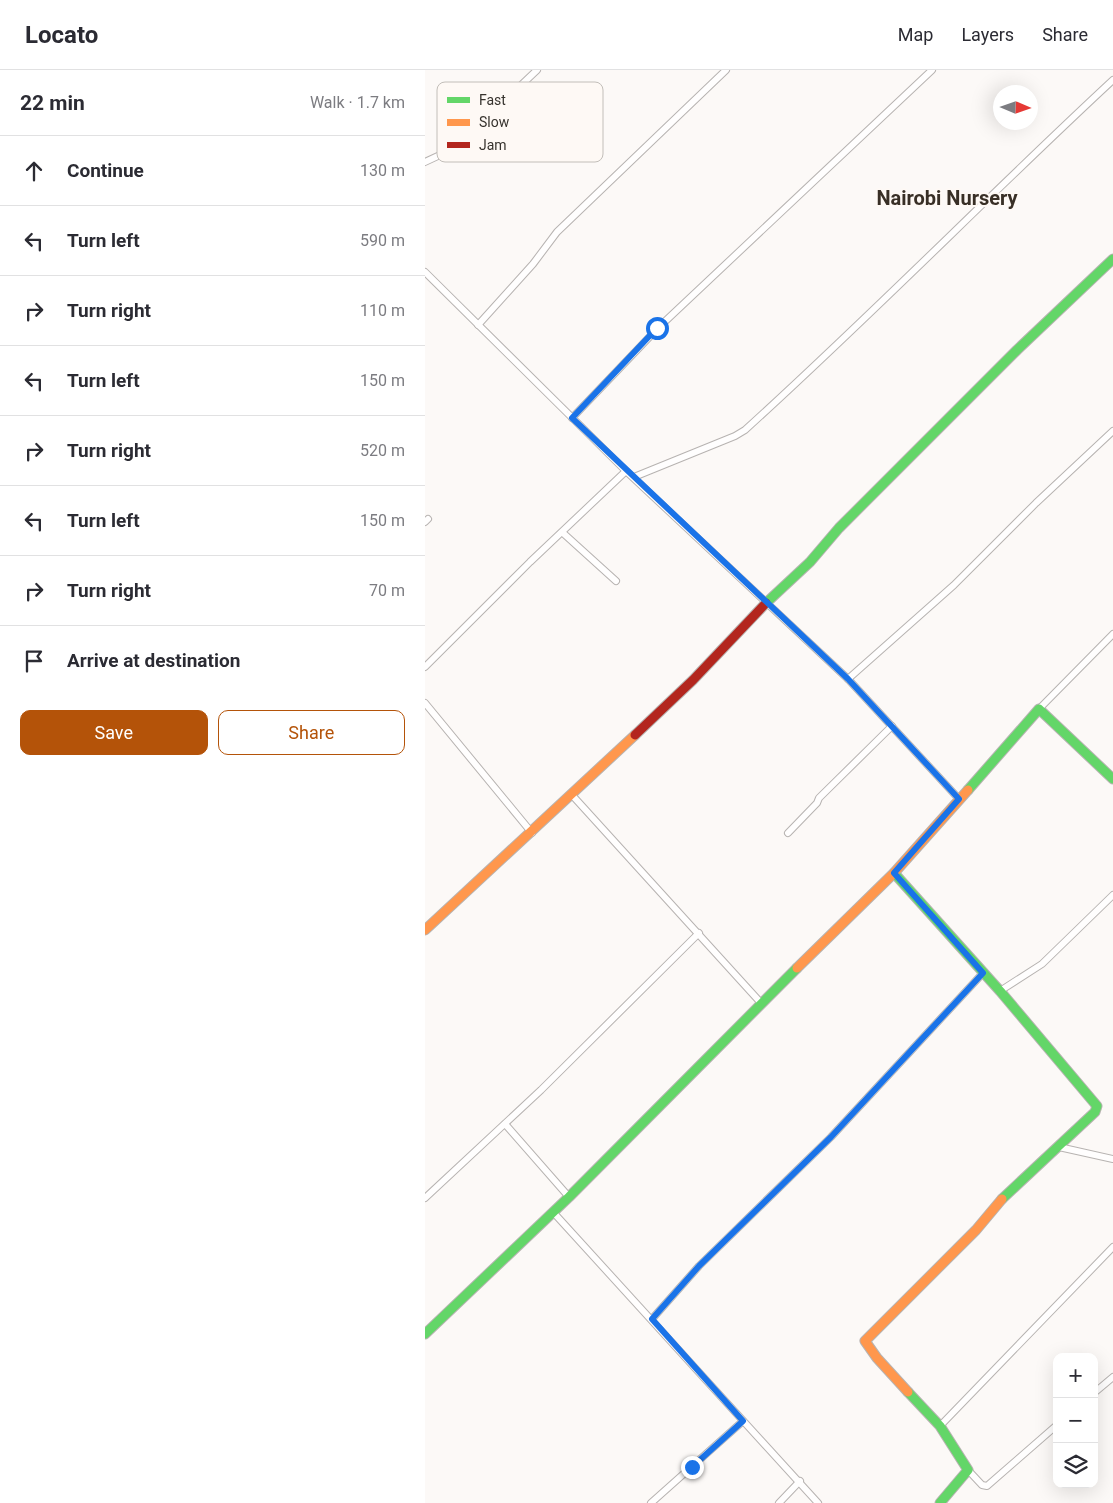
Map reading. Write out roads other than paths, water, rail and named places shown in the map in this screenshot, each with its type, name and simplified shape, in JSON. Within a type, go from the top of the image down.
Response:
[{"type":"street","points":[[524,82],[537,70]]},
{"type":"street","points":[[478,325],[533,264],[557,232],[727,70]]},
{"type":"street","points":[[572,418],[657,328],[932,70]]},
{"type":"street","points":[[634,477],[745,430],[831,352],[1113,80]]},
{"type":"street","points":[[425,162],[437,156]]},
{"type":"street","points":[[425,930],[532,833],[693,680],[766,603],[810,562],[839,528],[1017,350],[1113,259]]},
{"type":"street","points":[[425,272],[626,471],[848,679],[959,799]]},
{"type":"street","points":[[848,679],[954,586],[1036,502],[1113,431]]},
{"type":"street","points":[[425,667],[530,562],[563,533],[626,471]]},
{"type":"street","points":[[563,533],[616,581]]},
{"type":"street","points":[[425,1334],[553,1212],[761,1003],[894,873],[1039,709],[1113,634]]},
{"type":"street","points":[[425,703],[532,833]]},
{"type":"street","points":[[1039,709],[1113,779]]},
{"type":"street","points":[[789,833],[817,803],[819,798],[892,726]]},
{"type":"street","points":[[572,795],[761,1003]]},
{"type":"street","points":[[894,873],[1000,991],[1097,1106],[1095,1112],[1059,1147],[1008,1192],[976,1230],[865,1341],[877,1358],[939,1426],[969,1470],[982,1485],[987,1486],[1053,1428]]},
{"type":"street","points":[[1000,991],[1041,964],[1113,895]]},
{"type":"street","points":[[425,1198],[505,1124],[699,933]]},
{"type":"street","points":[[652,1319],[699,1266],[831,1137],[983,973]]},
{"type":"street","points":[[505,1124],[569,1196]]},
{"type":"street","points":[[1059,1147],[1113,1159]]},
{"type":"street","points":[[553,1212],[818,1503]]},
{"type":"street","points":[[939,1426],[1113,1247]]},
{"type":"street","points":[[1098,1390],[1113,1377]]},
{"type":"street","points":[[651,1503],[743,1421]]},
{"type":"street","points":[[939,1503],[969,1470]]},
{"type":"street","points":[[779,1503],[800,1482]]},
{"type":"district","name":"Nairobi Nursery","points":[[947,198]]}]
